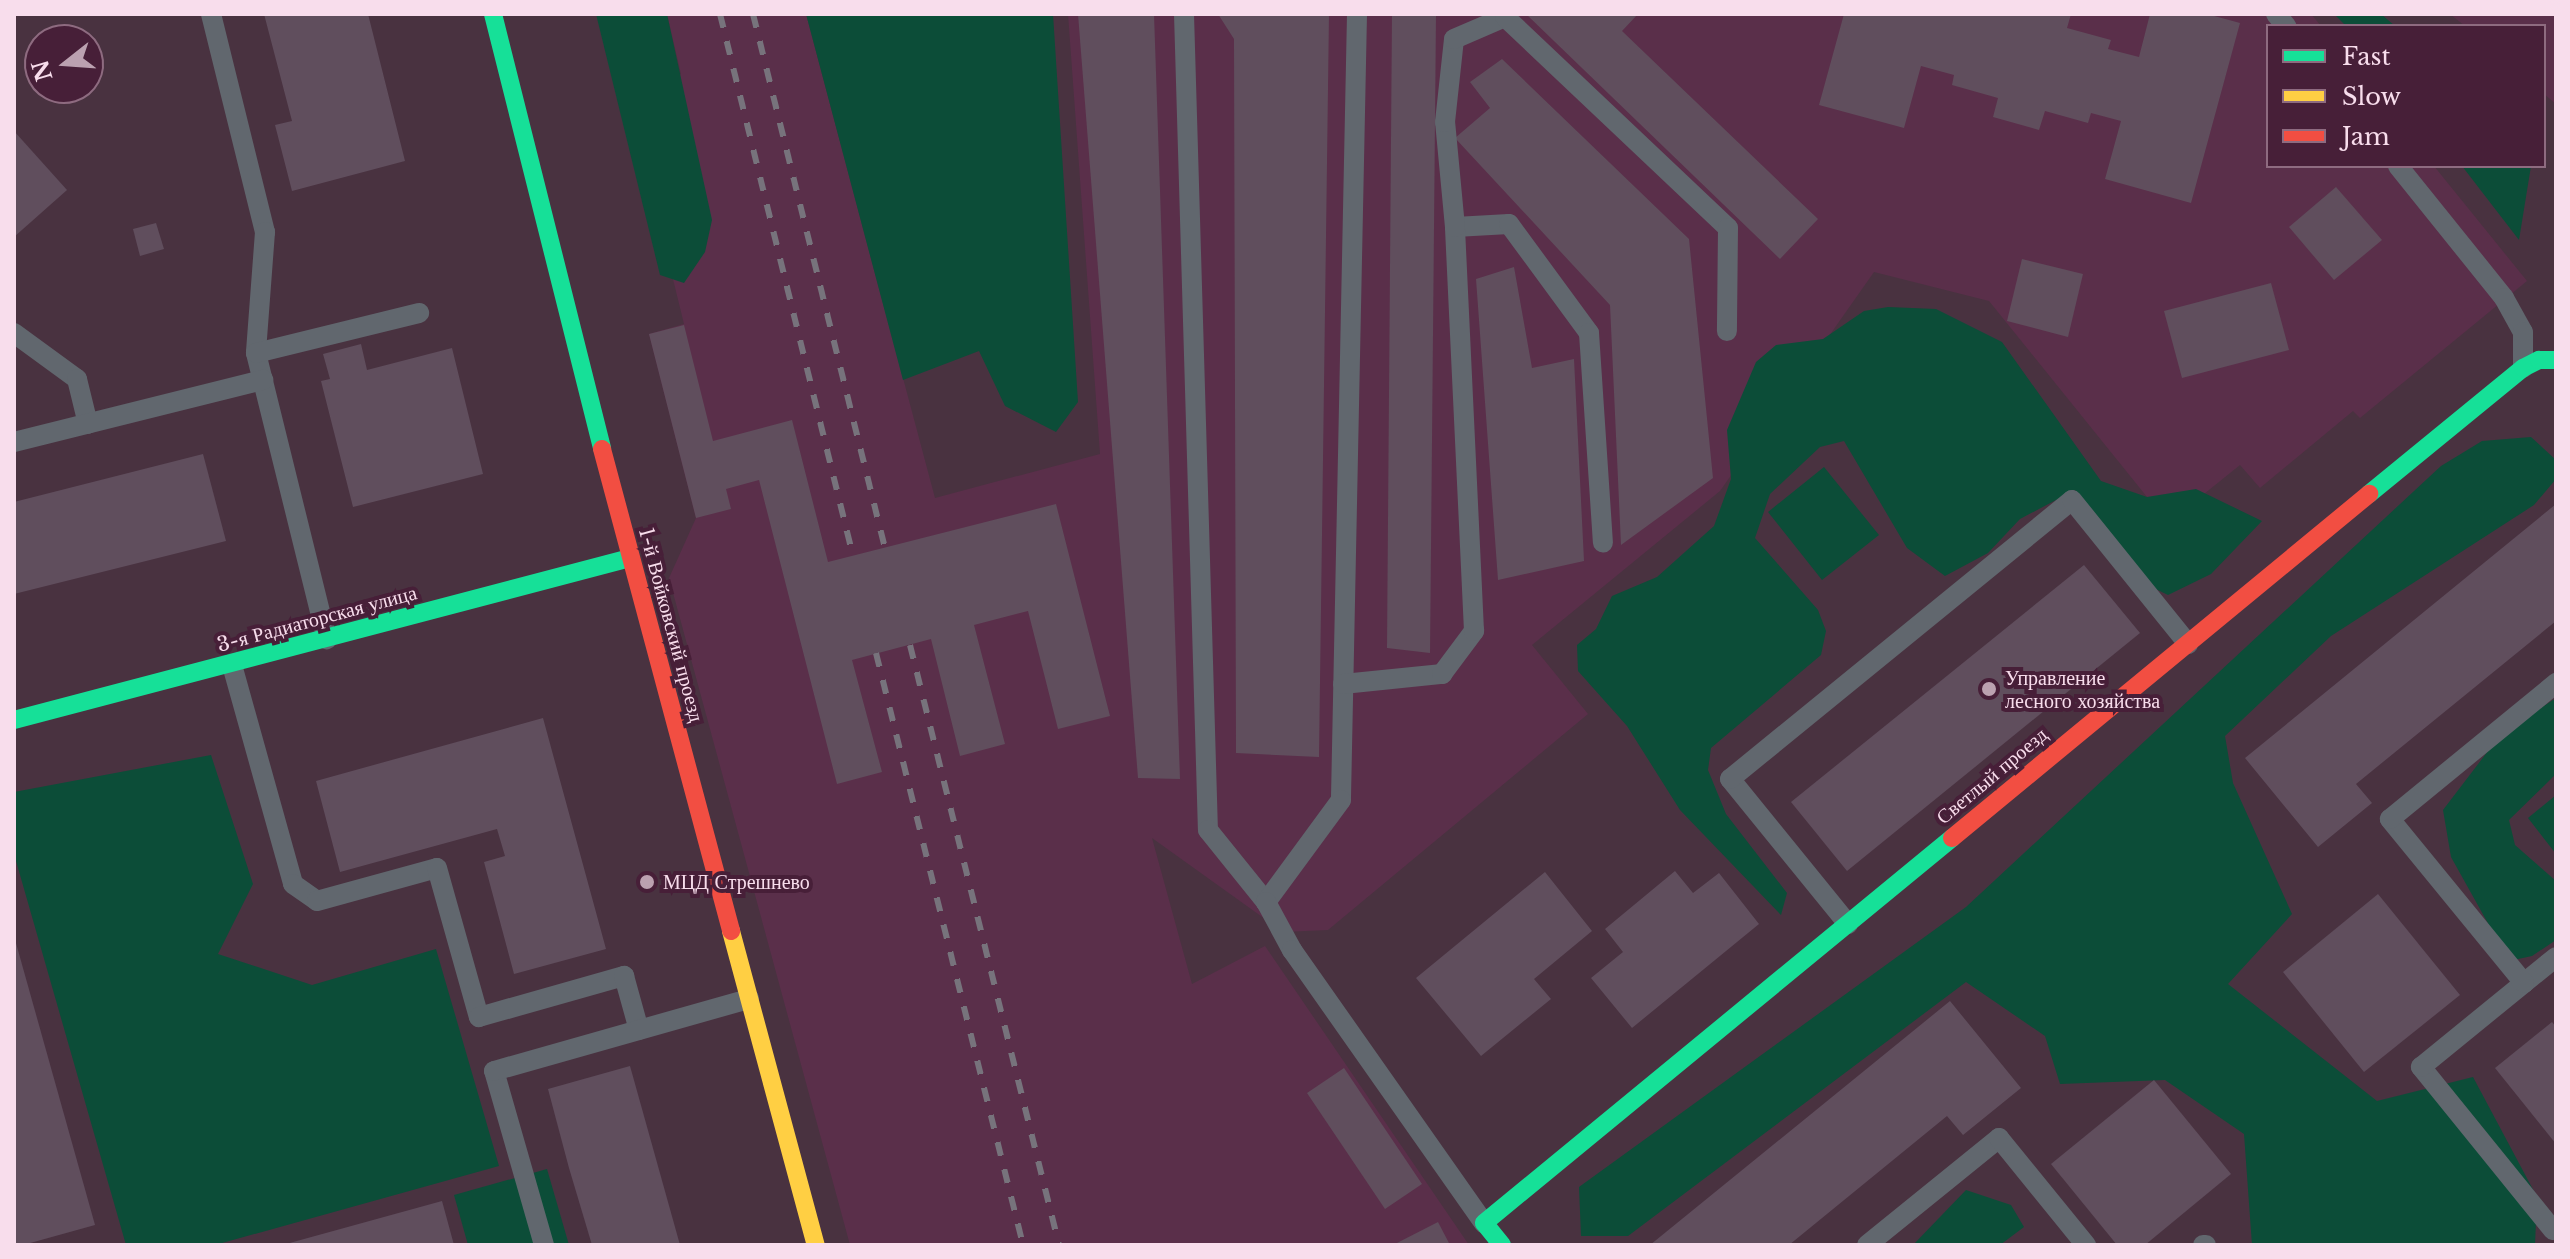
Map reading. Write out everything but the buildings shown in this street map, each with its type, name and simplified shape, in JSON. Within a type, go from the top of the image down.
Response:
[{"type":"street","name":"1-й Войковский проезд","points":[[493,14],[630,558],[816,1245]]},
{"type":"street","name":"Светлый проезд","points":[[1484,1223],[2523,368],[2539,360],[2556,360]]},
{"type":"street","name":"3-я Радиаторская улица","points":[[14,720],[630,558]]},
{"type":"street","points":[[1484,1223],[1502,1245]]},
{"type":"lane","points":[[211,14],[265,232],[256,353],[327,639]]},
{"type":"lane","points":[[1184,14],[1208,830],[1266,902],[1292,950],[1484,1223]]},
{"type":"lane","points":[[1266,902],[1341,800],[1357,14]]},
{"type":"lane","points":[[1343,684],[1442,674],[1474,631],[1455,227],[1445,122],[1454,39],[1505,17],[1728,228],[1727,331]]},
{"type":"lane","points":[[2400,168],[2504,298],[2523,332],[2523,368]]},
{"type":"lane","points":[[1455,227],[1509,224],[1589,333],[1603,543]]},
{"type":"lane","points":[[256,353],[419,313]]},
{"type":"lane","points":[[14,333],[77,379],[88,424]]},
{"type":"lane","points":[[14,442],[263,380]]},
{"type":"lane","points":[[1848,924],[1730,779],[2072,500],[2188,644]]},
{"type":"lane","points":[[232,665],[293,884],[317,901],[437,868],[479,1017],[624,976],[639,1030]]},
{"type":"lane","points":[[2524,983],[2390,819],[2556,683]]},
{"type":"lane","points":[[2553,1230],[2421,1067],[2556,957]]},
{"type":"lane","points":[[544,1245],[494,1071],[749,999]]},
{"type":"lane","points":[[1867,1245],[1999,1138],[2086,1245]]},
{"type":"shaded area","points":[[667,14],[806,14],[935,498],[1100,454],[1068,14],[2311,14],[2319,24],[2266,24],[2266,168],[2436,168],[2527,281],[2360,418],[2353,411],[2260,488],[2240,465],[2168,523],[1989,301],[1874,272],[1720,491],[1532,645],[1588,714],[1328,930],[1283,932],[1152,838],[1192,984],[1265,946],[1469,1245],[850,1245],[669,578],[696,518],[649,334],[684,324],[630,104],[681,74]]},
{"type":"shaded area","points":[[2450,14],[2556,14],[2556,104],[2546,96],[2546,24],[2462,24]]},
{"type":"green space","points":[[596,14],[667,14],[712,220],[705,252],[684,283],[660,275]]},
{"type":"green space","points":[[806,14],[1053,14],[1078,402],[1056,432],[1005,406],[979,351],[903,380]]},
{"type":"green space","points":[[2334,14],[2381,14],[2393,24],[2344,24]]},
{"type":"green space","points":[[2464,168],[2531,168],[2519,240]]},
{"type":"green space","points":[[1888,307],[1936,309],[2002,342],[2101,481],[2147,497],[2196,489],[2262,521],[2211,574],[2168,595],[2133,578],[2075,490],[2020,519],[1988,553],[1945,576],[1907,548],[1844,441],[1820,447],[1770,494],[1755,538],[1818,610],[1826,631],[1821,655],[1711,748],[1708,770],[1726,814],[1787,893],[1781,915],[1680,810],[1627,726],[1578,671],[1577,645],[1596,629],[1612,596],[1657,577],[1714,526],[1731,479],[1727,430],[1756,362],[1776,345],[1823,339],[1864,311]]},
{"type":"green space","points":[[2531,437],[2556,460],[2556,479],[2534,505],[2331,636],[2225,736],[2233,783],[2292,914],[2228,984],[2377,1101],[2473,1077],[2537,1197],[2535,1245],[2252,1245],[2244,1134],[2165,1080],[2060,1084],[2045,1036],[1966,982],[1628,1236],[1581,1236],[1579,1187],[1966,907],[2441,466],[2482,441]]},
{"type":"green space","points":[[1824,467],[1879,535],[1822,580],[1768,512]]},
{"type":"green space","points":[[2556,698],[2556,774],[2509,820],[2515,845],[2556,881],[2556,940],[2532,956],[2509,961],[2451,857],[2443,810],[2501,734]]},
{"type":"green space","points":[[211,755],[253,884],[218,954],[312,985],[436,949],[499,1166],[215,1245],[126,1245],[14,854],[14,792]]},
{"type":"green space","points":[[2556,795],[2556,854],[2528,818]]},
{"type":"green space","points":[[547,1169],[569,1245],[468,1245],[454,1195]]},
{"type":"green space","points":[[1966,1190],[2011,1205],[2024,1227],[2000,1245],[1913,1245]]},
{"type":"railway","points":[[720,14],[853,556]]},
{"type":"railway","points":[[753,14],[885,548]]},
{"type":"railway","points":[[910,645],[1059,1245]]},
{"type":"railway","points":[[876,653],[1023,1245]]},
{"type":"traffic: fast","points":[[493,14],[602,449]]},
{"type":"traffic: fast","points":[[2369,494],[2523,368],[2539,360],[2556,360]]},
{"type":"traffic: fast","points":[[14,720],[630,558]]},
{"type":"traffic: fast","points":[[1502,1245],[1484,1223],[1952,838]]},
{"type":"traffic: slow","points":[[731,931],[816,1245]]},
{"type":"traffic: jam","points":[[602,449],[731,931]]},
{"type":"traffic: jam","points":[[1952,838],[2369,494]]},
{"type":"place","name":"Управление лесного хозяйства","points":[[1989,689]]},
{"type":"place","name":"МЦД Стрешнево","points":[[647,882]]}]
